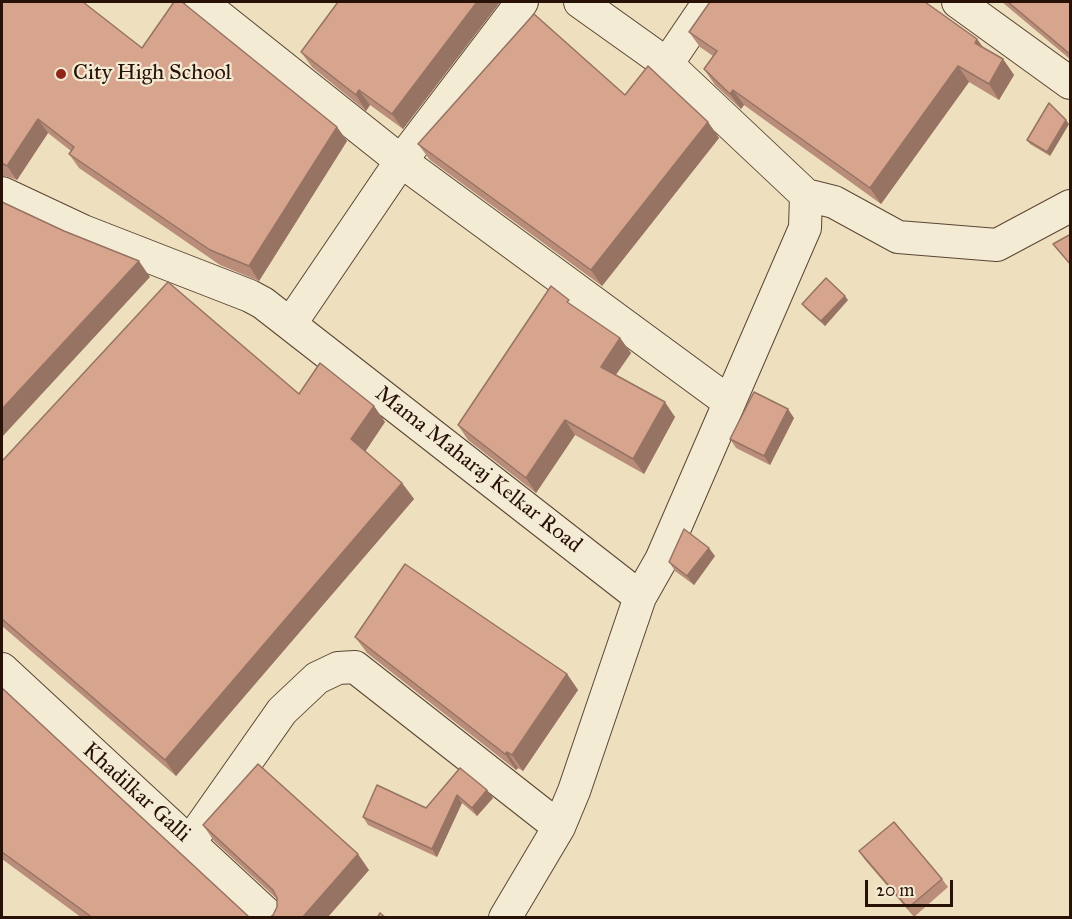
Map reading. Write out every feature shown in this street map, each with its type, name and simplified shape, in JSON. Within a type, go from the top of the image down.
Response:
[{"type":"street","points":[[201,2],[401,160],[729,402]]},
{"type":"street","points":[[291,323],[401,160],[522,2]]},
{"type":"street","points":[[580,2],[667,64],[806,195],[834,202],[898,237],[997,245],[1071,206]]},
{"type":"street","points":[[667,64],[709,2]]},
{"type":"street","points":[[958,2],[1071,83]]},
{"type":"street","name":"Mama Maharaj Kelkar Road","points":[[2,193],[83,231],[250,296],[291,323],[640,597]]},
{"type":"street","points":[[505,918],[559,827],[574,791],[640,597],[661,560],[805,228],[806,195]]},
{"type":"street","points":[[158,295],[182,269]]},
{"type":"street","points":[[190,842],[282,711],[317,678],[338,668],[355,667],[559,827]]},
{"type":"street","name":"Khadilkar Galli","points":[[2,669],[271,918]]},
{"type":"building","points":[[2,2],[83,2],[142,48],[174,2],[182,2],[337,127],[249,266],[210,250],[69,154],[74,147],[38,119],[7,166],[2,163]]},
{"type":"building","points":[[338,2],[477,2],[392,114],[359,90],[356,95],[301,52]]},
{"type":"building","points":[[710,2],[925,2],[977,39],[975,43],[1003,59],[989,84],[958,66],[870,188],[733,90],[730,94],[704,69],[717,51],[689,32]]},
{"type":"building","points":[[1008,2],[1071,2],[1071,55]]},
{"type":"building","points":[[534,14],[625,95],[648,66],[708,122],[591,270],[418,144]]},
{"type":"building","points":[[1049,103],[1066,120],[1047,152],[1027,140]]},
{"type":"building","points":[[2,202],[64,231],[139,261],[2,409]]},
{"type":"building","points":[[1071,234],[1071,265],[1053,244]]},
{"type":"building","points":[[826,278],[845,296],[821,321],[802,304]]},
{"type":"building","points":[[168,282],[299,394],[320,363],[374,406],[351,439],[402,483],[165,760],[2,619],[2,461]]},
{"type":"building","points":[[551,286],[569,300],[567,302],[620,338],[601,367],[665,402],[633,459],[565,420],[526,478],[458,425]]},
{"type":"building","points":[[754,392],[788,409],[764,456],[730,439]]},
{"type":"building","points":[[684,529],[709,548],[687,576],[669,562]]},
{"type":"building","points":[[405,564],[567,674],[512,755],[507,752],[505,754],[355,637]]},
{"type":"building","points":[[2,688],[251,918],[93,918],[2,852]]},
{"type":"building","points":[[258,764],[358,854],[302,918],[269,918],[277,907],[277,898],[273,890],[203,825]]},
{"type":"building","points":[[460,768],[487,790],[472,808],[457,795],[432,849],[363,817],[377,785],[426,808]]},
{"type":"building","points":[[894,822],[942,879],[908,908],[859,851]]},
{"type":"place","name":"City High School","points":[[61,74]]}]
